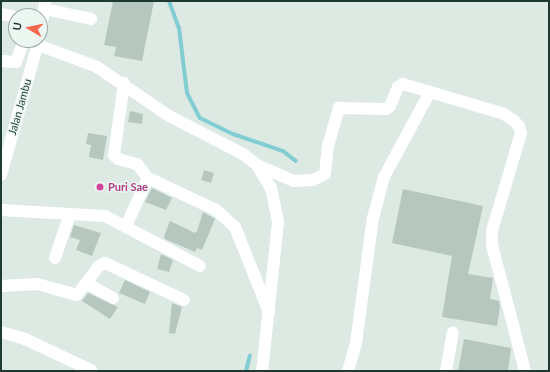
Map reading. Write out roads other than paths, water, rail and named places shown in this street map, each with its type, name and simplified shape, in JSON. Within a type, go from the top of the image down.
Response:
[{"type":"street","points":[[45,5],[91,19]]},
{"type":"street","points":[[48,38],[124,83],[169,116],[243,154],[257,165],[294,181],[313,180],[326,174],[328,146],[339,108],[386,109],[390,106],[398,87],[403,84],[504,114],[519,126],[520,133],[492,230],[492,245],[525,371]]},
{"type":"street","points":[[1,62],[16,62],[21,48]]},
{"type":"street","name":"Jalan Jambu","points":[[2,169],[36,48]]},
{"type":"street","points":[[124,83],[114,155],[118,159],[137,164],[148,178],[216,210],[235,227],[269,312]]},
{"type":"street","points":[[348,371],[356,343],[373,218],[384,177],[430,92]]},
{"type":"street","points":[[257,165],[271,188],[278,222],[262,371]]},
{"type":"street","points":[[126,226],[148,178]]},
{"type":"street","points":[[1,210],[105,216],[200,266]]},
{"type":"street","points":[[56,258],[70,214]]},
{"type":"street","points":[[1,286],[37,284],[74,296],[105,263],[184,300]]},
{"type":"street","points":[[86,282],[113,298]]},
{"type":"street","points":[[1,332],[32,342],[91,370]]},
{"type":"street","points":[[446,371],[453,332]]},
{"type":"waterway","points":[[169,1],[179,28],[187,93],[200,118],[233,134],[283,151],[296,161]]},
{"type":"waterway","points":[[246,371],[250,355]]},
{"type":"place","name":"Puri Sae","points":[[100,187]]}]
